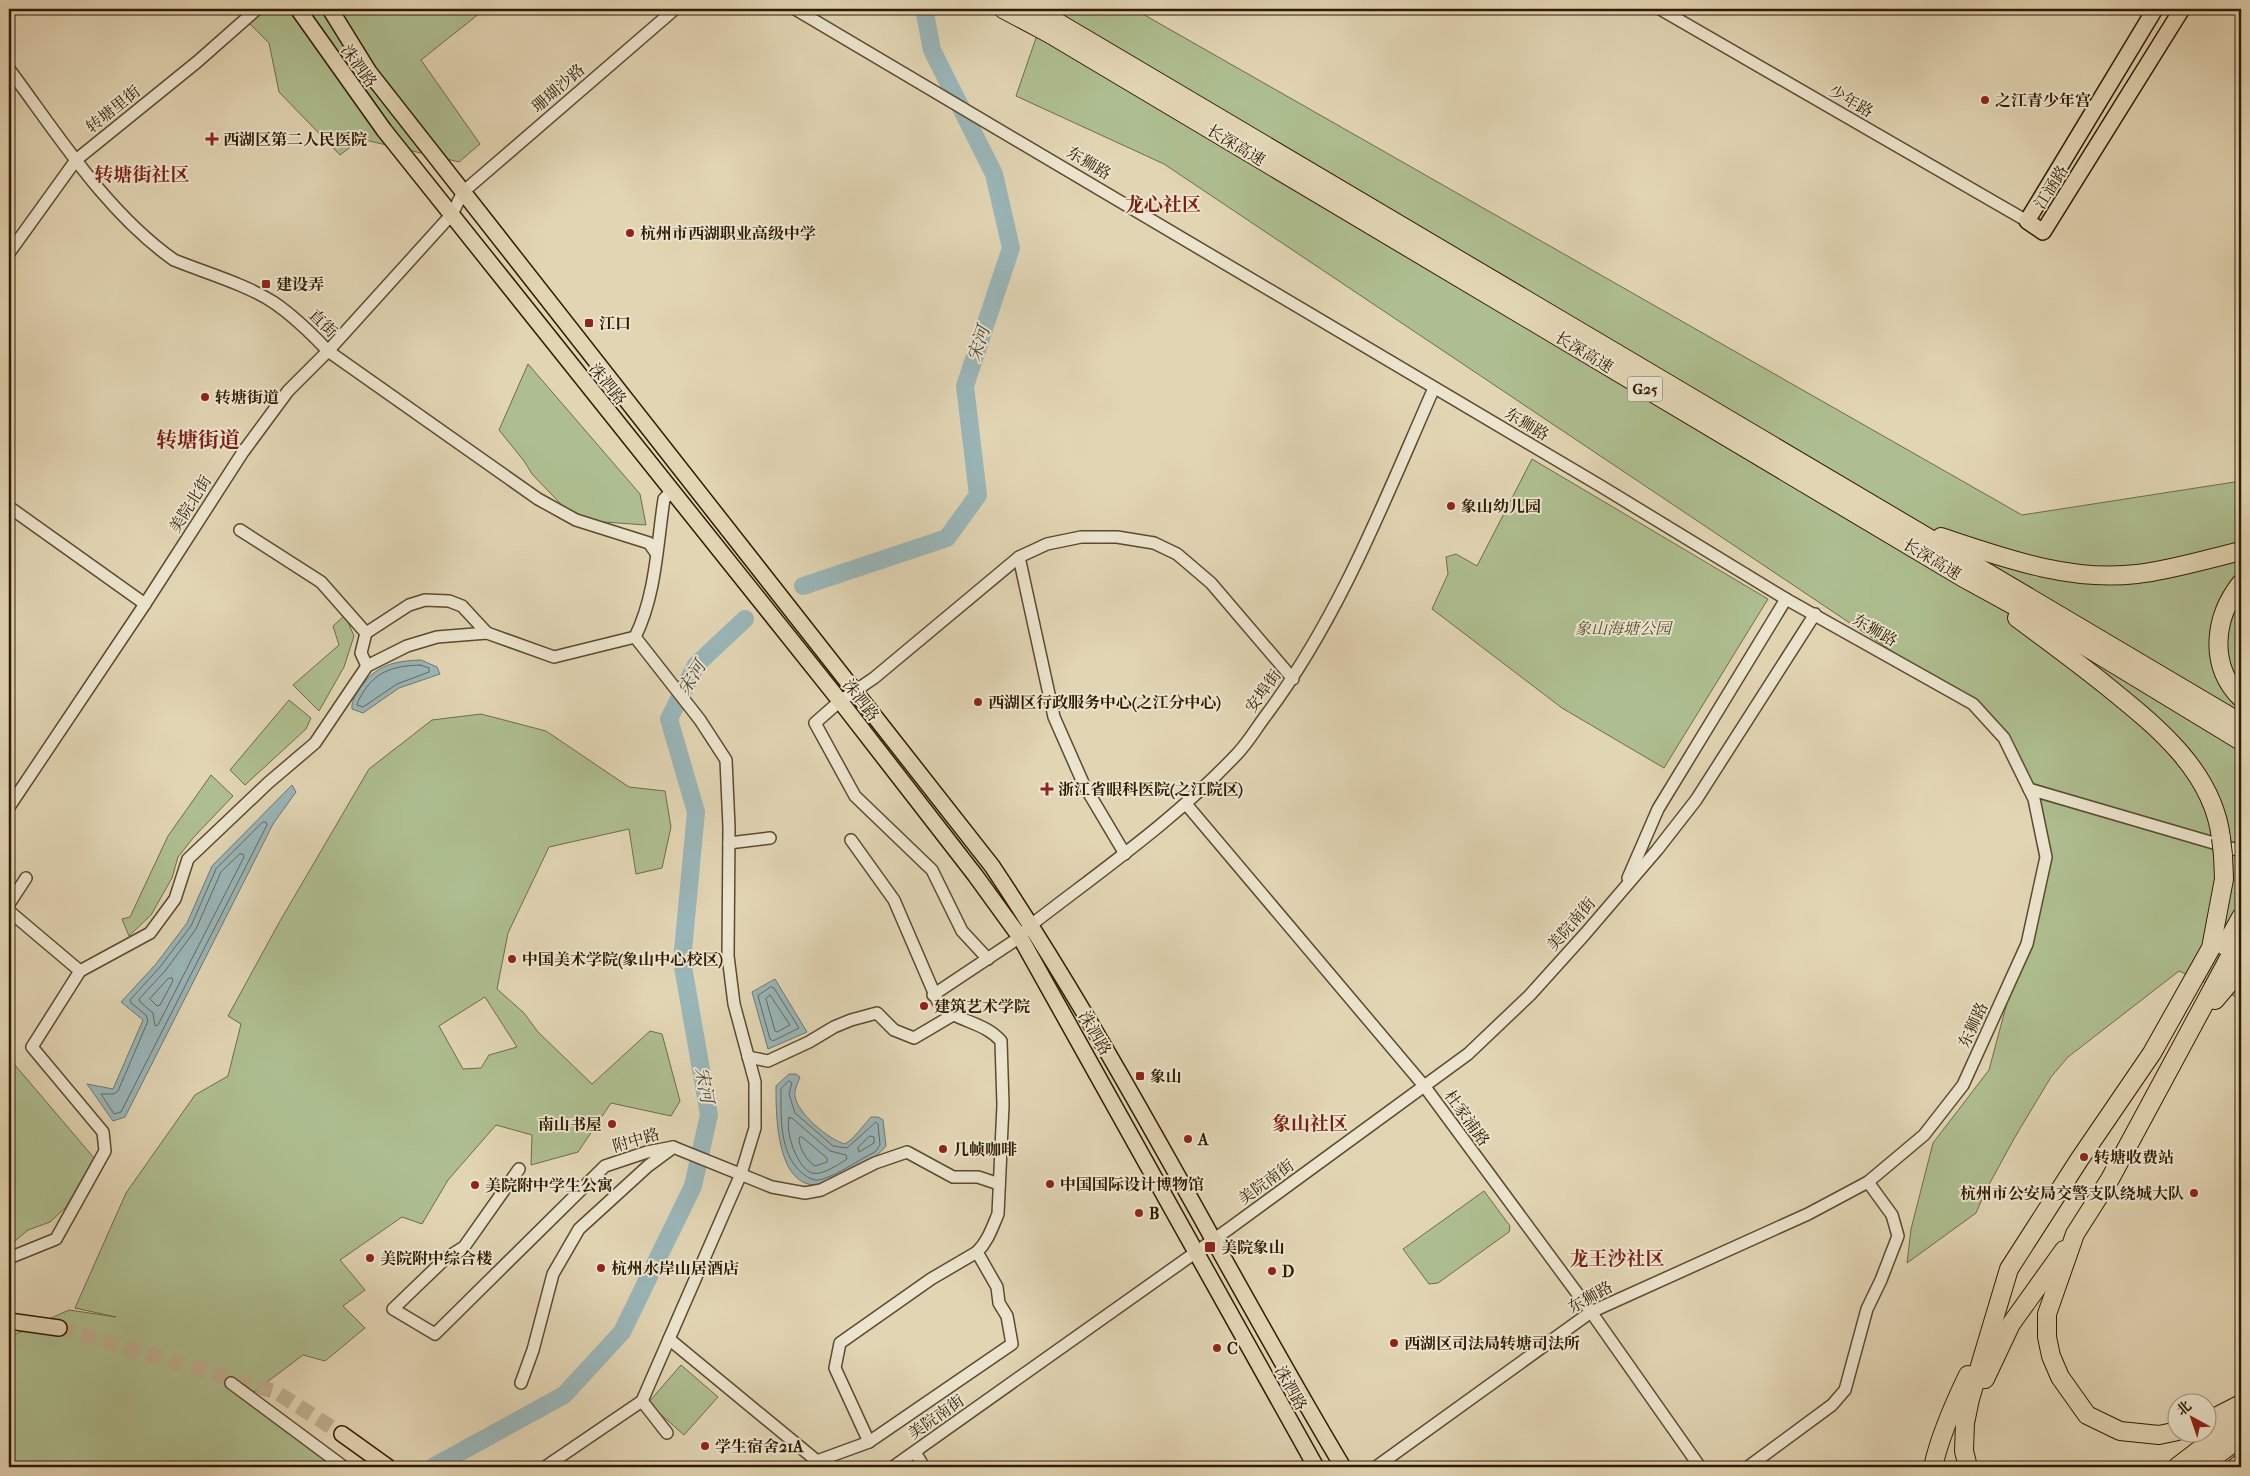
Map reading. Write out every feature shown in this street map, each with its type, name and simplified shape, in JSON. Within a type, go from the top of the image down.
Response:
[{"type":"highway","name":"长深高速","points":[[1003,9],[1052,26],[1908,525],[2241,723]]},
{"type":"highway","name":"长深高速","points":[[1035,9],[1052,26],[1962,577],[2055,628],[2241,741]]},
{"type":"highway","points":[[1908,525],[1995,555],[2047,569],[2095,574],[2137,574],[2241,551]]},
{"type":"highway","points":[[1962,577],[2076,662],[2157,728],[2178,750],[2198,778],[2209,798],[2222,846],[2224,880],[2211,948],[2152,1053]]},
{"type":"highway","points":[[2241,583],[2231,595],[2222,615],[2218,634],[2219,654],[2227,678],[2241,698]]},
{"type":"highway","points":[[1977,1467],[1968,1456],[1965,1423],[1970,1399],[2009,1269],[2079,1160],[2152,1053],[2202,990],[2238,928]]},
{"type":"highway","points":[[1968,1456],[1979,1393],[2011,1324],[2075,1234],[2110,1178],[2188,1033],[2238,928]]},
{"type":"highway","points":[[2188,1033],[2241,969]]},
{"type":"highway","points":[[2075,1234],[2047,1314],[2047,1336],[2051,1356],[2060,1377],[2087,1415],[2102,1423],[2120,1431],[2159,1435],[2168,1433]]},
{"type":"highway","points":[[1933,1467],[1936,1453],[1956,1400],[1989,1334]]},
{"type":"highway","points":[[2218,1416],[2241,1404]]},
{"type":"highway","points":[[2177,1467],[2241,1418]]},
{"type":"highway","points":[[2200,1467],[2241,1437]]},
{"type":"highway","points":[[2236,1467],[2241,1463]]},
{"type":"main road","name":"洙泗路","points":[[298,9],[384,130],[840,701],[975,875],[1020,937],[1124,1120],[1316,1467]]},
{"type":"main road","name":"洙泗路","points":[[330,9],[369,72],[992,866],[1031,925],[1128,1086],[1213,1240],[1343,1467]]},
{"type":"main road","name":"江涵路","points":[[2155,9],[2027,221],[2043,232],[2182,9]]},
{"type":"main road","points":[[9,1321],[58,1328]]},
{"type":"main road","points":[[342,1434],[388,1467]]},
{"type":"street","name":"转塘里街","points":[[9,253],[76,160],[197,62],[257,9]]},
{"type":"street","name":"珊瑚沙路","points":[[463,192],[675,9]]},
{"type":"street","name":"东狮路","points":[[795,9],[998,128],[1786,599],[1974,704],[2004,738],[2034,799],[2046,857],[2027,944],[1963,1085],[1924,1135],[1868,1182],[1808,1214],[1591,1312],[1376,1467]]},
{"type":"street","name":"少年路","points":[[1660,9],[2027,221]]},
{"type":"street","name":"直街","points":[[9,69],[76,160],[110,200],[163,252],[174,260],[274,302],[303,324],[328,351],[538,499],[576,520],[648,543],[656,553]]},
{"type":"street","name":"美院北街","points":[[9,807],[145,604],[242,452],[288,391],[328,351],[452,214],[463,192]]},
{"type":"street","name":"安埠街","points":[[934,995],[1020,937],[1031,925],[1125,854],[1186,804],[1239,752],[1293,679],[1351,576],[1434,388]]},
{"type":"street","points":[[635,637],[644,618],[650,597],[664,500],[672,491]]},
{"type":"street","points":[[9,507],[145,604]]},
{"type":"street","points":[[240,530],[321,582],[366,633]]},
{"type":"street","points":[[988,959],[962,931],[932,870],[855,796],[815,724],[840,701],[854,689],[874,678],[1019,557],[1047,544],[1081,536],[1117,537],[1154,543],[1177,554],[1211,583],[1293,679]]},
{"type":"street","points":[[1019,557],[1054,717],[1084,784],[1125,854]]},
{"type":"street","name":"美院南街","points":[[1625,886],[1658,809],[1786,599]]},
{"type":"street","points":[[367,666],[361,653],[366,633],[409,605],[425,600],[449,600],[462,606],[487,633]]},
{"type":"street","name":"美院南街","points":[[893,1467],[1213,1240],[1468,1054],[1530,995],[1586,934],[1657,850],[1696,800],[1815,614]]},
{"type":"street","points":[[9,1258],[56,1239],[105,1151],[102,1132],[32,1047],[80,971],[150,933],[175,899],[188,859],[268,783],[315,743],[367,666],[397,650],[437,637],[487,633],[554,657],[635,637]]},
{"type":"street","points":[[545,1467],[642,1401],[741,1174],[755,1128],[755,1082],[734,1004],[728,956],[729,843],[726,760],[700,720],[635,637]]},
{"type":"street","points":[[2030,789],[2241,850]]},
{"type":"street","name":"杜家浦路","points":[[1186,804],[1425,1087],[1591,1312],[1700,1467]]},
{"type":"street","points":[[729,843],[770,838]]},
{"type":"street","points":[[851,840],[894,900],[934,995],[942,1008],[953,1015],[985,1028],[1002,1041],[1003,1105],[998,1214],[994,1228],[978,1252],[931,1279],[840,1343],[835,1368],[869,1442]]},
{"type":"street","points":[[9,904],[26,878]]},
{"type":"street","points":[[9,911],[80,971]]},
{"type":"street","points":[[748,1056],[768,1061],[809,1042],[834,1027],[876,1013],[894,1030],[914,1038],[953,1015]]},
{"type":"street","points":[[520,1383],[533,1350],[553,1274],[579,1228],[648,1166],[673,1147],[772,1187],[805,1193],[820,1190],[875,1163],[907,1152],[953,1177],[978,1176],[999,1184]]},
{"type":"street","name":"附中路","points":[[519,1169],[464,1247],[445,1259],[393,1309],[434,1334],[605,1166],[646,1152],[673,1147]]},
{"type":"street","points":[[1748,1467],[1832,1405],[1846,1390],[1867,1309],[1881,1280],[1898,1236],[1892,1215],[1868,1182]]},
{"type":"street","points":[[669,1340],[815,1465],[869,1442],[1012,1344],[1008,1316],[999,1303],[997,1287],[978,1252]]},
{"type":"street","points":[[231,1383],[344,1467]]},
{"type":"street","points":[[642,1401],[667,1433]]},
{"type":"street","points":[[915,1452],[924,1467]]},
{"type":"green space","points":[[235,9],[485,9],[421,60],[480,144],[459,162],[361,139],[340,155],[279,92],[269,43]]},
{"type":"green space","points":[[1046,9],[1134,9],[2022,515],[2241,481],[2241,999],[2179,971],[2068,1057],[2051,1077],[2015,1137],[1986,1190],[1976,1213],[1907,1263],[1911,1229],[1933,1143],[1989,1070],[2046,857],[2029,789],[2004,738],[1956,694],[1164,164],[1016,96]]},
{"type":"green space","points":[[528,364],[640,494],[646,525],[576,520],[532,474],[499,430]]},
{"type":"green space","name":"象山海塘公园","points":[[1532,459],[1768,599],[1664,768],[1562,708],[1432,609],[1448,574],[1446,557],[1456,554],[1477,566]]},
{"type":"green space","points":[[345,615],[354,636],[344,667],[319,711],[293,685],[339,645],[333,626]]},
{"type":"green space","points":[[289,700],[311,718],[306,729],[245,785],[230,770]]},
{"type":"green space","points":[[481,714],[546,731],[629,787],[665,791],[671,827],[662,868],[636,874],[629,829],[549,847],[508,933],[497,989],[524,1013],[538,1032],[592,1084],[650,1031],[662,1034],[680,1101],[671,1116],[611,1103],[578,1152],[531,1165],[532,1135],[496,1125],[448,1180],[422,1224],[402,1217],[340,1260],[365,1290],[343,1306],[365,1328],[325,1361],[303,1355],[254,1392],[342,1467],[9,1467],[9,1337],[69,1310],[116,1317],[75,1308],[126,1193],[195,1095],[228,1076],[241,1024],[228,1016],[280,921],[369,769],[432,720]],"holes":[[[485,997],[517,1047],[489,1055],[481,1068],[463,1069],[439,1026]]]},
{"type":"green space","points":[[211,775],[233,796],[193,838],[178,857],[172,878],[151,915],[129,936],[122,919],[130,917],[168,836]]},
{"type":"green space","points":[[9,1058],[94,1158],[66,1207],[50,1222],[28,1230],[9,1246]]},
{"type":"green space","points":[[1484,1191],[1510,1226],[1509,1232],[1438,1283],[1429,1284],[1403,1249]]},
{"type":"green space","points":[[681,1365],[718,1397],[684,1435],[648,1403]]},
{"type":"water","points":[[421,660],[437,667],[440,674],[399,688],[363,713],[352,709],[352,703],[360,688],[379,669],[394,663]]},
{"type":"water","points":[[292,785],[296,792],[273,824],[125,1117],[113,1121],[87,1084],[113,1089],[143,1020],[121,1002],[156,964],[187,923],[212,866]]},
{"type":"water","points":[[775,979],[807,1032],[768,1049],[752,992]]},
{"type":"water","points":[[789,1074],[796,1074],[800,1077],[795,1091],[797,1103],[807,1118],[823,1132],[845,1144],[853,1138],[871,1117],[878,1117],[883,1120],[886,1146],[871,1159],[832,1181],[821,1185],[806,1183],[795,1176],[787,1164],[782,1149],[777,1115],[776,1086]]},
{"type":"waterway","name":"宋河","points":[[803,586],[947,538],[978,495],[965,386],[1011,248],[994,174],[932,50],[924,9]]},
{"type":"waterway","name":"宋河","points":[[433,1467],[564,1395],[622,1332],[693,1186],[709,1115],[682,961],[696,812],[669,719],[696,665],[745,619]]},
{"type":"tunnel","points":[[59,1328],[276,1392],[342,1434]]},
{"type":"place","name":"之江青少年宫","points":[[1985,100]]},
{"type":"place","name":"西湖区第二人民医院","points":[[212,139]]},
{"type":"place","name":"杭州市西湖职业高级中学","points":[[630,233]]},
{"type":"place","name":"建设弄","points":[[266,284]]},
{"type":"place","name":"江口","points":[[589,323]]},
{"type":"place","name":"转塘街道","points":[[205,397]]},
{"type":"place","name":"象山幼儿园","points":[[1451,506]]},
{"type":"place","name":"西湖区行政服务中心(之江分中心)","points":[[978,702]]},
{"type":"place","name":"浙江省眼科医院(之江院区)","points":[[1047,789]]},
{"type":"place","name":"中国美术学院(象山中心校区)","points":[[512,959]]},
{"type":"place","name":"建筑艺术学院","points":[[924,1006]]},
{"type":"place","name":"象山","points":[[1140,1076]]},
{"type":"place","name":"南山书屋","points":[[612,1124]]},
{"type":"place","name":"A","points":[[1188,1139]]},
{"type":"place","name":"几帧咖啡","points":[[943,1149]]},
{"type":"place","name":"转塘收费站","points":[[2084,1157]]},
{"type":"place","name":"中国国际设计博物馆","points":[[1050,1184]]},
{"type":"place","name":"美院附中学生公寓","points":[[475,1185]]},
{"type":"place","name":"杭州市公安局交警支队绕城大队","points":[[2194,1193]]},
{"type":"place","name":"B","points":[[1139,1213]]},
{"type":"place","name":"美院象山","points":[[1210,1247]]},
{"type":"place","name":"美院附中综合楼","points":[[370,1258]]},
{"type":"place","name":"杭州水岸山居酒店","points":[[601,1268]]},
{"type":"place","name":"D","points":[[1272,1271]]},
{"type":"place","name":"西湖区司法局转塘司法所","points":[[1394,1343]]},
{"type":"place","name":"C","points":[[1217,1348]]},
{"type":"place","name":"学生宿舍21A","points":[[705,1446]]},
{"type":"district","name":"转塘街社区","points":[[142,175]]},
{"type":"district","name":"龙心社区","points":[[1163,205]]},
{"type":"district","name":"转塘街道","points":[[198,440]]},
{"type":"district","name":"象山社区","points":[[1310,1124]]},
{"type":"district","name":"龙王沙社区","points":[[1617,1259]]}]
